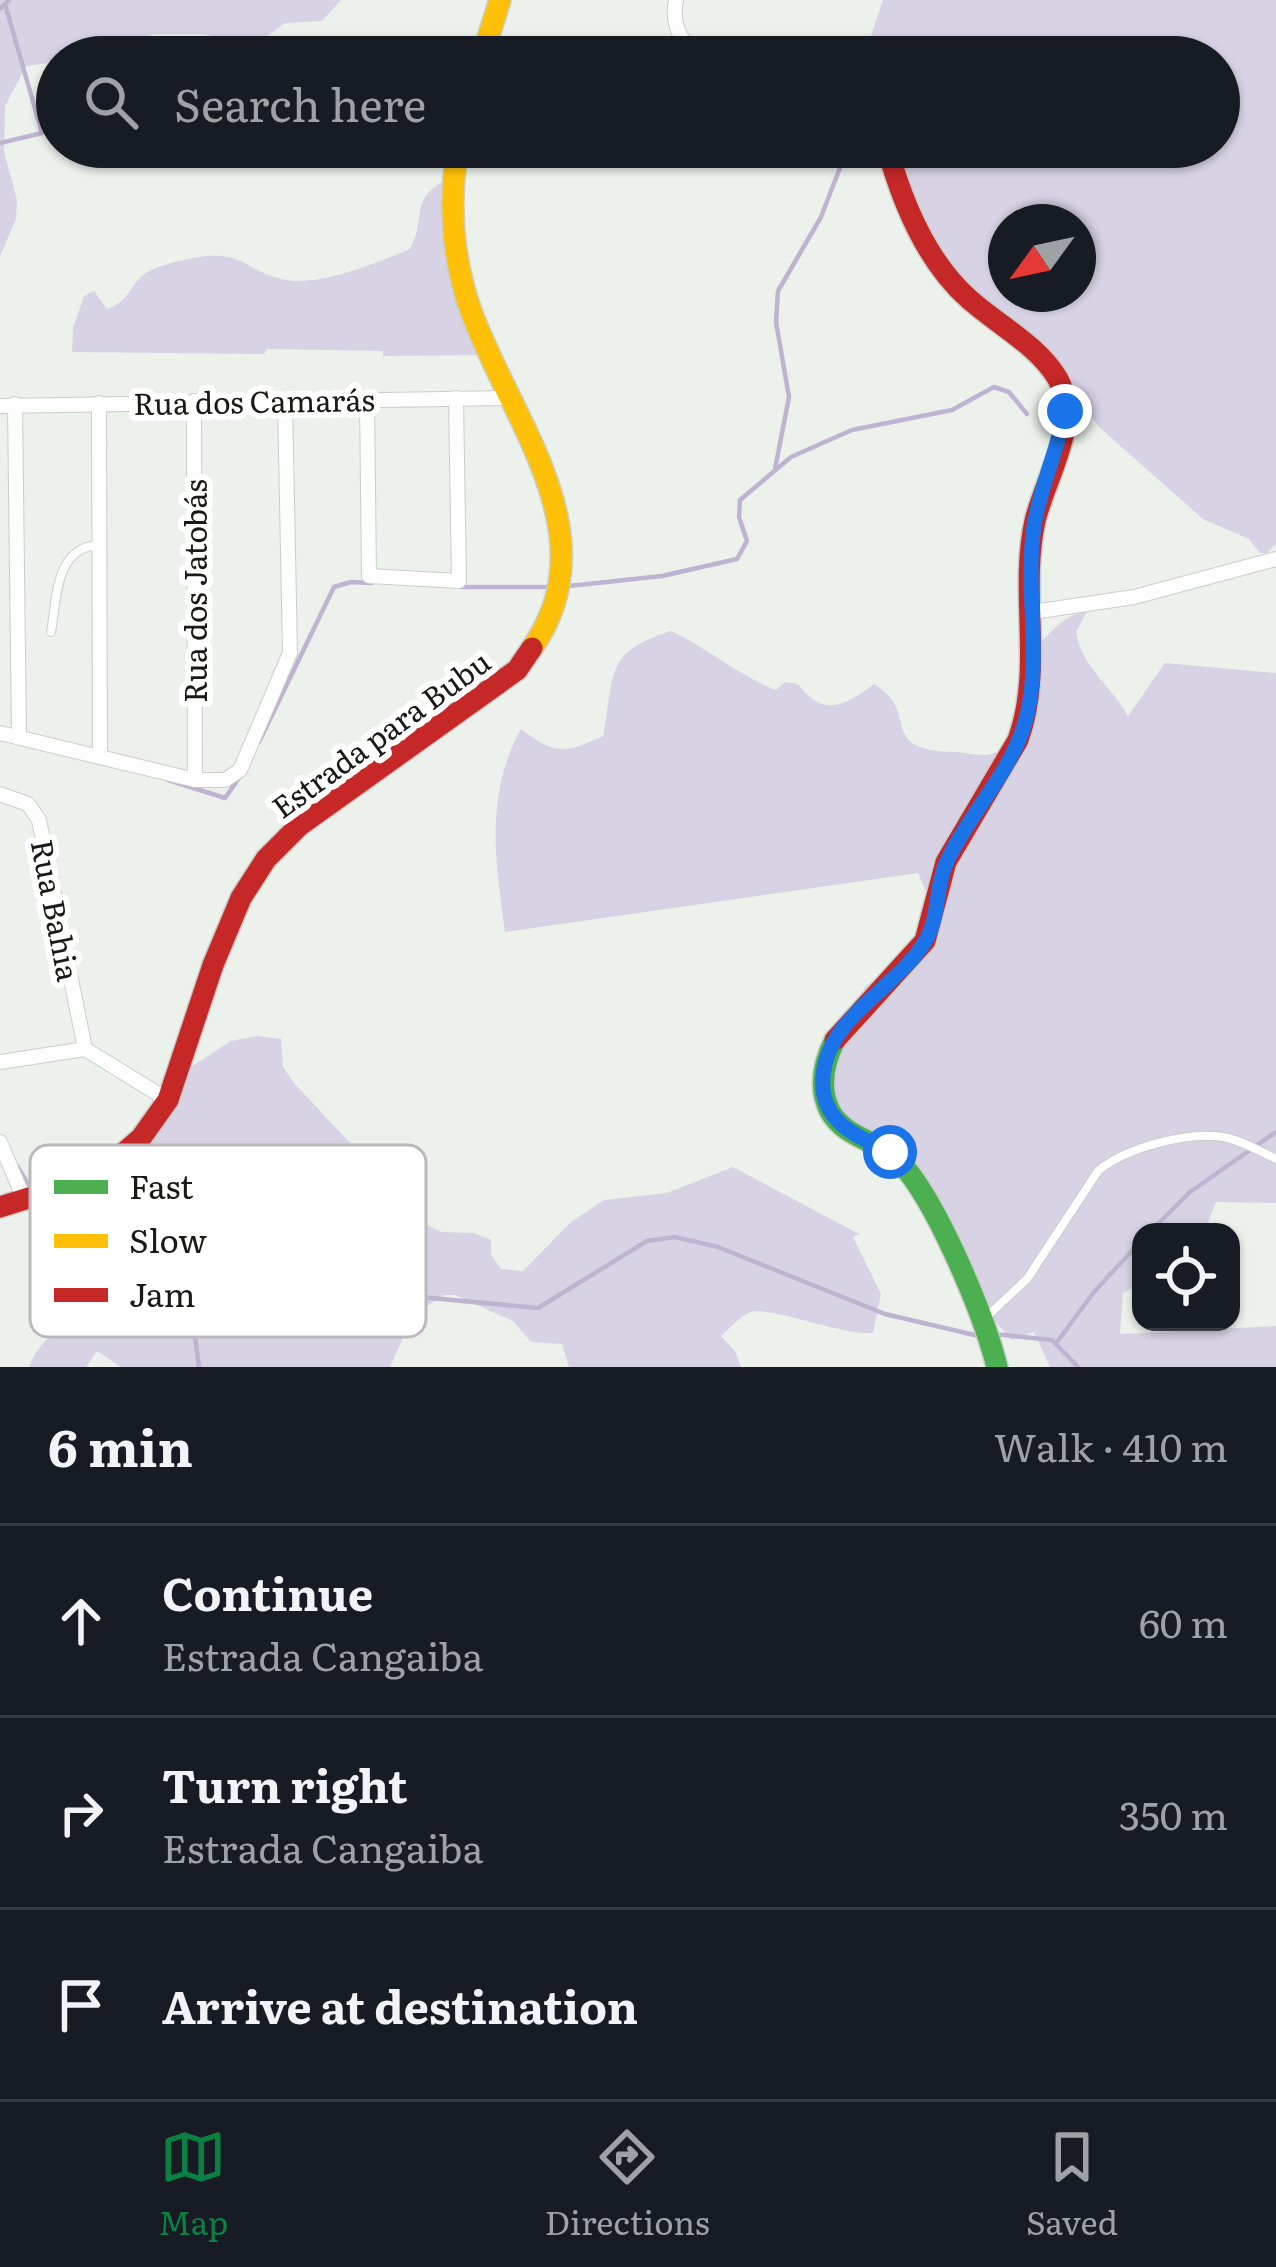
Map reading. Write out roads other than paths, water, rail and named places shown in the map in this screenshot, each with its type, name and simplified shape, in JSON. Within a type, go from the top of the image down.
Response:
[{"type":"street","points":[[489,36],[500,0]]},
{"type":"street","points":[[676,0],[681,36]]},
{"type":"street","name":"Estrada para Bubu","points":[[133,1145],[168,1100],[213,965],[241,898],[266,859],[299,826],[517,670],[544,634],[559,599],[563,570],[560,512],[456,263],[448,206],[454,168]]},
{"type":"street","points":[[894,168],[910,213],[942,268],[977,308],[1040,357],[1062,384],[1063,426],[1034,526],[1031,691],[1017,745],[948,859],[926,940],[847,1025],[833,1045],[823,1075],[826,1101],[838,1123],[858,1139],[890,1152],[909,1173],[982,1321],[997,1367]]},
{"type":"street","points":[[367,399],[369,577],[459,581],[456,398]]},
{"type":"street","name":"Rua dos Camarás","points":[[8,405],[509,398]]},
{"type":"street","points":[[0,733],[195,780],[225,780],[240,770],[290,653],[286,400]]},
{"type":"street","name":"Rua dos Jatobás","points":[[194,401],[195,780]]},
{"type":"street","points":[[99,403],[100,757]]},
{"type":"street","points":[[8,405],[19,737]]},
{"type":"street","points":[[1033,612],[1133,597],[1276,559]]},
{"type":"street","name":"Rua Bahia","points":[[0,794],[28,804],[39,820],[85,1048]]},
{"type":"street","points":[[0,1062],[85,1048],[168,1100]]},
{"type":"street","points":[[0,1142],[25,1202]]},
{"type":"street","name":"Estrada para Bubu","points":[[0,1207],[30,1200]]},
{"type":"lane","points":[[51,632],[64,562],[74,551],[100,545]]},
{"type":"lane","points":[[982,1321],[1027,1279],[1098,1171],[1112,1159],[1156,1144],[1214,1137],[1276,1159]]},
{"type":"waterway","points":[[0,9],[9,0]]},
{"type":"waterway","points":[[5,4],[36,112]]},
{"type":"waterway","points":[[0,143],[36,134]]},
{"type":"waterway","points":[[775,469],[789,397],[776,322],[778,291],[821,217],[840,168]]},
{"type":"waterway","points":[[569,586],[662,576],[737,559],[747,541],[739,517],[740,500],[791,457],[852,430],[952,410],[994,387],[1009,392],[1027,414]]},
{"type":"waterway","points":[[259,742],[334,587],[372,583]]},
{"type":"waterway","points":[[461,587],[551,587]]},
{"type":"waterway","points":[[168,780],[225,798],[239,778]]},
{"type":"waterway","points":[[1159,1223],[1190,1192],[1276,1132]]},
{"type":"waterway","points":[[17,1166],[30,1187]]},
{"type":"waterway","points":[[426,1298],[538,1308],[647,1241],[675,1237],[718,1247],[885,1314],[983,1337]]},
{"type":"waterway","points":[[1057,1342],[1132,1251]]},
{"type":"waterway","points":[[994,1334],[1052,1340],[1078,1367]]},
{"type":"waterway","points":[[195,1337],[199,1367]]}]
